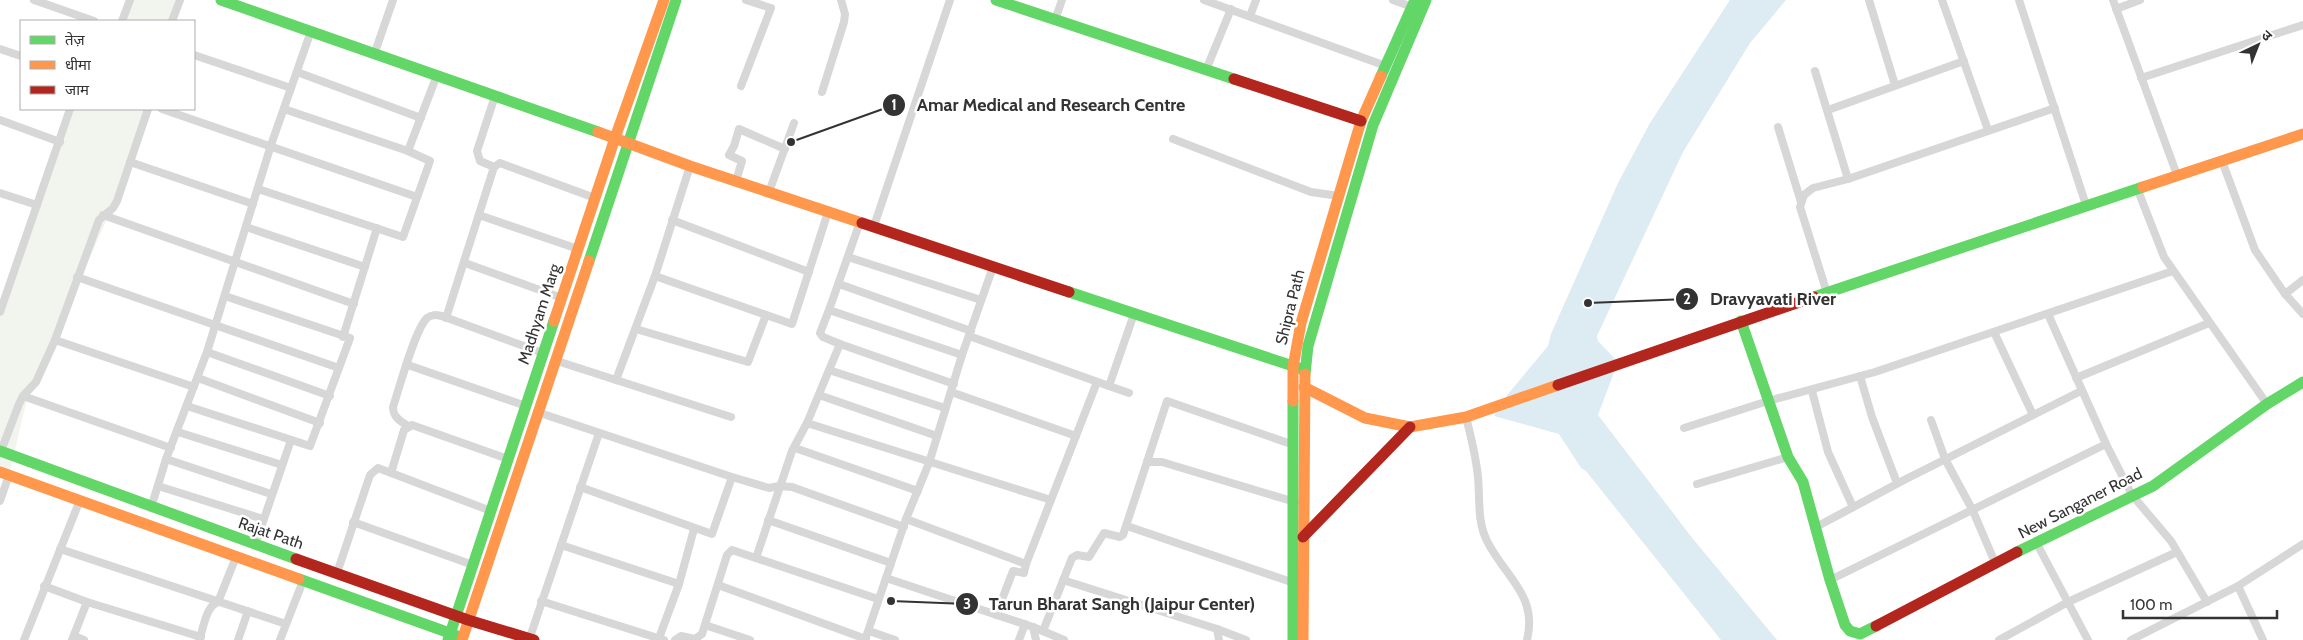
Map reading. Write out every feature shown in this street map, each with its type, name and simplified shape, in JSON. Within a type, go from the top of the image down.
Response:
[{"type":"street","points":[[34,0],[91,20]]},
{"type":"street","points":[[122,20],[130,0]]},
{"type":"street","points":[[172,20],[180,0]]},
{"type":"street","points":[[221,0],[627,142],[690,166],[1299,368]]},
{"type":"street","points":[[374,55],[393,0]]},
{"type":"street","name":"Madhyam Marg","points":[[449,637],[615,138],[664,0]]},
{"type":"street","name":"Madhyam Marg","points":[[464,639],[468,620],[537,412],[557,361],[627,142],[676,0]]},
{"type":"street","points":[[742,86],[771,8],[746,0]]},
{"type":"street","points":[[822,92],[844,22],[845,14],[841,0]]},
{"type":"street","points":[[874,226],[950,0]]},
{"type":"street","points":[[996,0],[1361,121]]},
{"type":"street","points":[[1055,20],[1062,0]]},
{"type":"street","points":[[1204,0],[1386,66]]},
{"type":"street","points":[[1250,16],[1256,0]]},
{"type":"street","points":[[1393,0],[1414,4]]},
{"type":"street","name":"Shipra Path","points":[[1303,640],[1304,387],[1299,368],[1308,346],[1374,126],[1426,0]]},
{"type":"street","points":[[1869,0],[1895,85]]},
{"type":"street","points":[[1942,0],[1988,130]]},
{"type":"street","points":[[2019,0],[2086,205]]},
{"type":"street","points":[[2113,0],[2177,176]]},
{"type":"street","points":[[2116,9],[2140,0]]},
{"type":"street","name":"Shipra Path","points":[[1293,640],[1294,445],[1301,323],[1361,121],[1414,4]]},
{"type":"street","points":[[1206,70],[1231,9]]},
{"type":"street","points":[[2142,78],[2303,25]]},
{"type":"street","points":[[152,508],[166,459],[178,432],[207,352],[271,145],[311,32]]},
{"type":"street","points":[[0,49],[20,56]]},
{"type":"street","points":[[195,55],[291,88]]},
{"type":"street","points":[[1828,110],[1964,60]]},
{"type":"street","points":[[1815,71],[1848,179]]},
{"type":"street","points":[[296,72],[421,118]]},
{"type":"street","points":[[408,151],[437,75]]},
{"type":"street","points":[[494,167],[480,161],[476,151],[495,96]]},
{"type":"street","points":[[1827,293],[1800,207],[1804,195],[1813,188],[1848,179],[2055,108]]},
{"type":"street","points":[[258,189],[403,237],[430,161],[408,151],[284,109]]},
{"type":"street","points":[[0,312],[70,110]]},
{"type":"street","points":[[1,451],[23,396],[36,382],[55,340],[99,220],[113,208],[117,201],[148,110]]},
{"type":"street","points":[[165,110],[271,145],[417,197]]},
{"type":"street","points":[[0,120],[60,142]]},
{"type":"street","points":[[769,192],[794,123]]},
{"type":"street","points":[[1778,126],[1802,202]]},
{"type":"street","points":[[736,181],[742,161],[729,155],[739,129],[785,149]]},
{"type":"street","points":[[1304,387],[1365,418],[1410,427],[1472,415],[1741,321],[2303,134]]},
{"type":"street","points":[[1173,139],[1311,192],[1339,196]]},
{"type":"street","points":[[2222,161],[2256,250],[2285,294],[2303,314]]},
{"type":"street","points":[[130,162],[253,204]]},
{"type":"street","points":[[446,318],[494,167],[500,163],[595,198]]},
{"type":"street","points":[[616,380],[655,276],[690,166]]},
{"type":"street","points":[[2137,188],[2164,257],[2267,404]]},
{"type":"street","points":[[0,193],[37,205]]},
{"type":"street","points":[[655,276],[792,324],[828,212]]},
{"type":"street","points":[[103,215],[354,304]]},
{"type":"street","points":[[479,215],[578,249]]},
{"type":"street","points":[[672,220],[809,272]]},
{"type":"street","points":[[860,222],[821,335],[840,344],[954,384]]},
{"type":"street","points":[[246,227],[365,267]]},
{"type":"street","points":[[343,337],[377,228]]},
{"type":"street","points":[[848,258],[981,300]]},
{"type":"street","points":[[465,263],[562,298]]},
{"type":"street","points":[[867,636],[906,519],[929,463],[962,355],[993,267]]},
{"type":"street","points":[[1684,428],[1768,401],[1860,376],[2173,271]]},
{"type":"street","points":[[77,276],[339,368]]},
{"type":"street","points":[[2285,294],[2303,280]]},
{"type":"street","points":[[839,284],[1129,393]]},
{"type":"street","points":[[187,406],[310,446],[330,396],[350,338],[225,296]]},
{"type":"street","points":[[830,310],[962,355]]},
{"type":"street","points":[[1108,386],[1134,314]]},
{"type":"street","points":[[2048,314],[2081,391],[2132,496],[2177,552],[2207,602]]},
{"type":"street","points":[[408,426],[393,413],[393,407],[423,323],[434,315],[544,353]]},
{"type":"street","points":[[636,329],[748,362],[766,315]]},
{"type":"street","points":[[1741,321],[1788,456],[1803,482],[1830,580],[2106,444]]},
{"type":"street","points":[[2076,378],[2209,323]]},
{"type":"street","points":[[1994,332],[2033,415]]},
{"type":"street","points":[[55,340],[194,387]]},
{"type":"street","points":[[756,558],[779,486],[820,395],[840,344]]},
{"type":"street","points":[[207,352],[330,396]]},
{"type":"street","points":[[557,361],[731,417]]},
{"type":"street","points":[[408,364],[526,406]]},
{"type":"street","points":[[829,370],[945,408]]},
{"type":"street","points":[[1860,376],[1872,417],[1898,483]]},
{"type":"street","points":[[198,378],[320,423]]},
{"type":"street","points":[[996,615],[1013,571],[1024,573],[1098,382]]},
{"type":"street","name":"New Sanganer Road","points":[[1830,580],[1845,625],[1850,631],[1860,634],[1996,565],[2036,542],[2153,486],[2267,404],[2303,382]]},
{"type":"street","points":[[1812,390],[1828,452],[1853,507]]},
{"type":"street","points":[[1816,527],[1898,483],[2081,391]]},
{"type":"street","points":[[951,392],[1076,436]]},
{"type":"street","points":[[820,395],[937,436]]},
{"type":"street","points":[[23,396],[171,448]]},
{"type":"street","points":[[1044,631],[1062,580],[1074,556],[1089,557],[1094,553],[1102,534],[1106,533],[1120,537],[1127,526],[1167,401],[1294,445]]},
{"type":"street","points":[[537,412],[769,488],[779,486],[792,487],[904,527]]},
{"type":"street","points":[[1472,415],[1480,520],[1487,541],[1519,590],[1528,608],[1531,624],[1527,640]]},
{"type":"street","points":[[1931,420],[1945,459],[1973,510],[1996,565]]},
{"type":"street","points":[[807,423],[1051,500]]},
{"type":"street","points":[[390,473],[404,430],[412,425],[508,459]]},
{"type":"street","points":[[1304,537],[1410,427]]},
{"type":"street","points":[[178,432],[282,465]]},
{"type":"street","points":[[531,639],[541,601],[599,433]]},
{"type":"street","points":[[255,545],[290,440]]},
{"type":"street","points":[[795,448],[918,490]]},
{"type":"street","name":"Rajat Path","points":[[1,451],[255,545],[468,620],[531,639]]},
{"type":"street","points":[[1697,484],[1788,456]]},
{"type":"street","points":[[166,459],[271,494]]},
{"type":"street","points":[[1147,462],[1162,462],[1295,502]]},
{"type":"street","points":[[337,573],[370,475],[378,468],[491,511]]},
{"type":"street","points":[[0,501],[5,473]]},
{"type":"street","name":"Rajat Path","points":[[5,473],[303,580],[449,637],[464,639]]},
{"type":"street","points":[[580,487],[712,534],[732,477]]},
{"type":"street","points":[[158,486],[263,519]]},
{"type":"street","points":[[24,640],[80,500]]},
{"type":"street","points":[[906,519],[1026,564]]},
{"type":"street","points":[[768,520],[891,563]]},
{"type":"street","points":[[354,522],[473,565]]},
{"type":"street","points":[[1127,526],[1294,583]]},
{"type":"street","points":[[541,601],[662,639],[694,529]]},
{"type":"street","points":[[2036,542],[2088,640]]},
{"type":"street","points":[[2131,640],[2238,586],[2303,544]]},
{"type":"street","points":[[561,545],[679,584]]},
{"type":"street","points":[[60,549],[286,624]]},
{"type":"street","points":[[675,640],[681,636],[695,639],[700,637],[729,552],[736,551],[878,599]]},
{"type":"street","points":[[1999,640],[2068,602],[2177,552]]},
{"type":"street","points":[[44,586],[87,602],[200,638],[209,610],[213,604],[218,602],[236,556]]},
{"type":"street","points":[[886,578],[1044,631],[1064,640]]},
{"type":"street","points":[[280,640],[303,580]]},
{"type":"street","points":[[1062,580],[1246,640]]},
{"type":"street","points":[[718,585],[867,636],[895,640]]},
{"type":"street","points":[[2238,586],[2263,640]]},
{"type":"street","points":[[84,640],[73,638],[87,602]]},
{"type":"street","points":[[238,640],[248,611]]},
{"type":"street","points":[[705,625],[750,640]]},
{"type":"street","points":[[1019,640],[1029,626]]},
{"type":"street","points":[[1029,626],[1036,640]]},
{"type":"street","points":[[1217,629],[1219,640]]},
{"type":"shaded area","points":[[130,0],[179,0],[171,20],[122,20]]},
{"type":"shaded area","points":[[1730,0],[1786,0],[1750,43],[1683,152],[1597,336],[1598,341],[1618,362],[1598,415],[1693,539],[1777,640],[1721,640],[1586,471],[1581,468],[1559,434],[1494,416],[1508,394],[1548,346],[1551,334],[1618,183],[1650,123]]},
{"type":"shaded area","points":[[70,110],[146,110],[108,217],[28,395],[9,475],[0,472],[0,312]]},
{"type":"traffic: fast","points":[[221,0],[598,132]]},
{"type":"traffic: fast","points":[[589,261],[676,0]]},
{"type":"traffic: fast","points":[[996,0],[1234,79]]},
{"type":"traffic: fast","points":[[1381,76],[1415,0]]},
{"type":"traffic: fast","points":[[1305,374],[1308,346],[1373,125],[1426,0]]},
{"type":"traffic: fast","points":[[1814,297],[2143,187]]},
{"type":"traffic: fast","points":[[1069,292],[1305,370]]},
{"type":"traffic: fast","points":[[448,640],[554,321]]},
{"type":"traffic: fast","points":[[1741,321],[1788,457],[1803,482],[1830,580],[1845,625],[1850,631],[1860,634],[1876,626]]},
{"type":"traffic: fast","points":[[2017,552],[2153,486],[2267,404],[2303,382]]},
{"type":"traffic: fast","points":[[1293,401],[1293,640]]},
{"type":"traffic: fast","points":[[0,451],[296,559]]},
{"type":"traffic: fast","points":[[299,579],[455,635]]},
{"type":"traffic: slow","points":[[554,321],[615,138],[664,0]]},
{"type":"traffic: slow","points":[[1293,401],[1293,367],[1301,323],[1361,121],[1381,76]]},
{"type":"traffic: slow","points":[[598,132],[690,166],[862,223]]},
{"type":"traffic: slow","points":[[2143,187],[2303,134]]},
{"type":"traffic: slow","points":[[462,640],[589,261]]},
{"type":"traffic: slow","points":[[1303,640],[1305,374]]},
{"type":"traffic: slow","points":[[1304,387],[1365,418],[1410,427],[1466,417],[1558,385]]},
{"type":"traffic: slow","points":[[0,472],[299,579]]},
{"type":"traffic: jam","points":[[1234,79],[1361,121]]},
{"type":"traffic: jam","points":[[862,223],[1069,292]]},
{"type":"traffic: jam","points":[[1558,385],[1814,297]]},
{"type":"traffic: jam","points":[[1303,537],[1410,427]]},
{"type":"traffic: jam","points":[[1876,626],[2017,552]]},
{"type":"traffic: jam","points":[[296,559],[468,620],[534,640]]},
{"type":"place","name":"Amar Medical and Research Centre","points":[[791,142]]},
{"type":"place","name":"Dravyavati River","points":[[1588,303]]},
{"type":"place","name":"Tarun Bharat Sangh (Jaipur Center)","points":[[891,601]]}]
